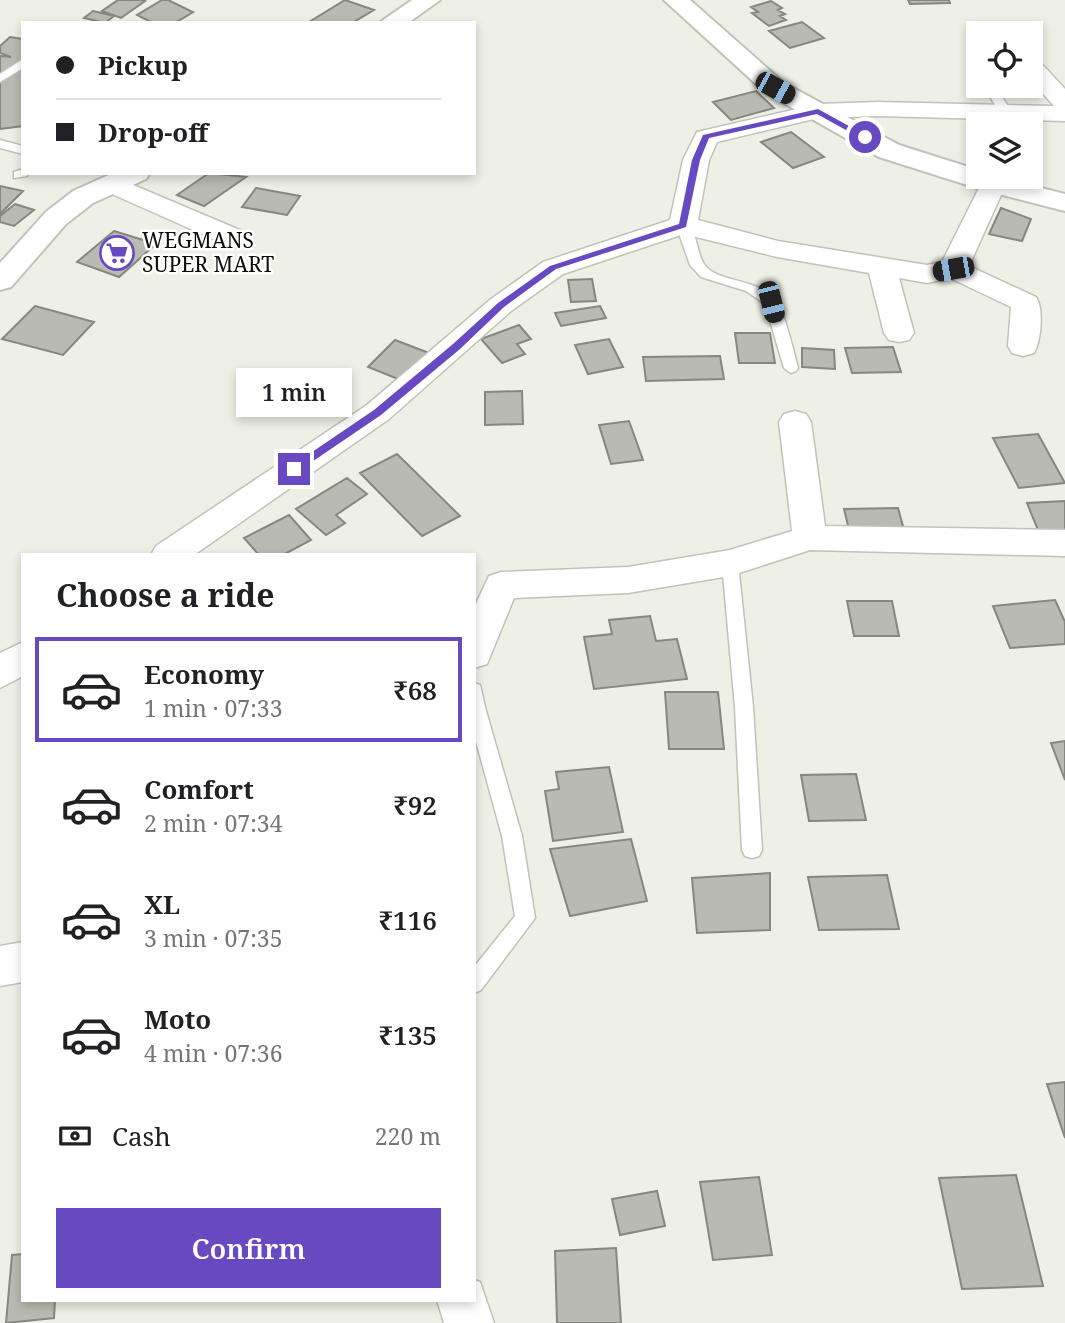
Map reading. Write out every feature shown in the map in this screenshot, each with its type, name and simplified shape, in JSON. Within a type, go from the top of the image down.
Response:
[{"type":"main road","points":[[394,21],[428,0]]},
{"type":"main road","points":[[676,0],[775,88],[889,150],[966,175]]},
{"type":"main road","points":[[0,281],[56,218],[83,197],[124,178]]},
{"type":"main road","points":[[1012,189],[1065,203]]},
{"type":"street","points":[[1043,79],[1065,104]]},
{"type":"street","points":[[683,225],[696,160],[706,136],[818,111],[878,109],[966,112]]},
{"type":"street","points":[[1043,114],[1065,114]]},
{"type":"street","points":[[124,178],[239,240]]},
{"type":"street","points":[[953,269],[991,189]]},
{"type":"street","points":[[171,553],[378,412],[501,305],[553,268],[683,225],[777,249],[882,267],[927,274],[953,269],[1026,303],[1023,346]]},
{"type":"street","points":[[882,267],[898,333]]},
{"type":"street","points":[[795,422],[810,538]]},
{"type":"street","points":[[476,649],[501,585],[628,580],[730,563],[810,538],[1065,543]]},
{"type":"street","points":[[0,673],[21,657]]},
{"type":"street","points":[[0,967],[21,962]]},
{"type":"street","points":[[463,1302],[469,1323]]},
{"type":"lane","points":[[0,79],[21,63]]},
{"type":"lane","points":[[0,144],[21,149]]},
{"type":"lane","points":[[683,225],[696,265],[706,274],[751,288],[771,302],[791,368]]},
{"type":"lane","points":[[730,563],[744,707],[752,850]]},
{"type":"lane","points":[[476,704],[512,836],[525,918],[476,980]]},
{"type":"building","points":[[118,0],[145,1],[121,18],[102,11]]},
{"type":"building","points":[[162,0],[168,0],[193,12],[178,21],[149,21],[137,15]]},
{"type":"building","points":[[345,0],[374,10],[355,21],[311,21]]},
{"type":"building","points":[[908,0],[949,0],[950,3],[910,4]]},
{"type":"building","points":[[771,1],[782,8],[778,10],[785,14],[780,16],[786,20],[769,26],[752,13],[758,12],[751,7]]},
{"type":"building","points":[[93,11],[114,16],[108,21],[84,18]]},
{"type":"building","points":[[802,22],[824,38],[790,48],[769,31]]},
{"type":"building","points":[[10,37],[21,39],[21,126],[0,129],[0,56],[11,57],[0,53],[0,46]]},
{"type":"building","points":[[756,91],[774,108],[731,120],[713,102]]},
{"type":"building","points":[[791,132],[824,157],[793,168],[761,142]]},
{"type":"building","points":[[206,175],[246,177],[204,206],[177,195]]},
{"type":"building","points":[[0,186],[23,191],[0,214]]},
{"type":"building","points":[[256,188],[300,196],[287,215],[242,207]]},
{"type":"building","points":[[15,204],[34,210],[14,226],[0,222],[0,216]]},
{"type":"building","points":[[1001,208],[1031,219],[1022,241],[989,234]]},
{"type":"building","name":"WEGMANS SUPER MART","points":[[114,231],[156,244],[119,277],[77,262]]},
{"type":"building","points":[[592,279],[596,301],[571,302],[568,280]]},
{"type":"building","points":[[35,306],[94,322],[63,355],[2,339]]},
{"type":"building","points":[[600,306],[606,318],[561,326],[555,313]]},
{"type":"building","points":[[519,325],[531,339],[517,344],[525,354],[502,363],[481,339]]},
{"type":"building","points":[[735,333],[770,333],[775,363],[739,363]]},
{"type":"building","points":[[609,339],[623,367],[588,374],[575,345]]},
{"type":"building","points":[[395,340],[429,353],[403,381],[368,367]]},
{"type":"building","points":[[893,347],[901,372],[852,373],[845,348]]},
{"type":"building","points":[[802,348],[834,350],[835,369],[802,367]]},
{"type":"building","points":[[720,356],[724,379],[646,381],[643,357]]},
{"type":"building","points":[[522,391],[523,424],[485,425],[485,392]]},
{"type":"building","points":[[629,421],[643,460],[611,464],[599,425]]},
{"type":"building","points":[[1038,434],[1065,483],[1019,488],[993,438]]},
{"type":"building","points":[[397,454],[460,516],[422,536],[360,473]]},
{"type":"building","points":[[347,478],[367,494],[336,515],[345,523],[326,535],[296,509]]},
{"type":"building","points":[[1065,501],[1065,540],[1042,540],[1027,503]]},
{"type":"building","points":[[898,508],[906,537],[851,538],[844,509]]},
{"type":"building","points":[[289,515],[311,540],[287,553],[257,553],[244,538]]},
{"type":"building","points":[[1055,600],[1065,622],[1065,644],[1010,648],[993,606]]},
{"type":"building","points":[[847,601],[892,601],[899,636],[854,636]]},
{"type":"building","points":[[650,616],[656,641],[677,639],[687,679],[594,689],[584,637],[612,634],[609,620]]},
{"type":"building","points":[[665,692],[718,692],[724,749],[669,749]]},
{"type":"building","points":[[1065,741],[1065,780],[1051,743]]},
{"type":"building","points":[[609,767],[623,832],[553,841],[545,791],[559,789],[556,772]]},
{"type":"building","points":[[856,774],[866,820],[809,821],[801,775]]},
{"type":"building","points":[[631,839],[647,901],[570,916],[550,849]]},
{"type":"building","points":[[770,873],[770,930],[697,933],[692,878]]},
{"type":"building","points":[[887,875],[899,929],[819,930],[808,877]]},
{"type":"building","points":[[1065,1082],[1065,1138],[1047,1084]]},
{"type":"building","points":[[1016,1175],[1043,1286],[962,1289],[939,1178]]},
{"type":"building","points":[[759,1177],[772,1255],[713,1260],[700,1182]]},
{"type":"building","points":[[657,1191],[665,1226],[620,1235],[612,1199]]},
{"type":"building","points":[[616,1248],[621,1323],[557,1323],[555,1251]]},
{"type":"building","points":[[21,1254],[21,1302],[55,1302],[54,1318],[6,1323],[12,1255]]},
{"type":"place","name":"WEGMANS SUPER MART","points":[[117,253]]},
{"type":"route","points":[[294,469],[378,412],[501,305],[553,268],[683,225],[696,160],[706,136],[818,111],[865,137]]}]
